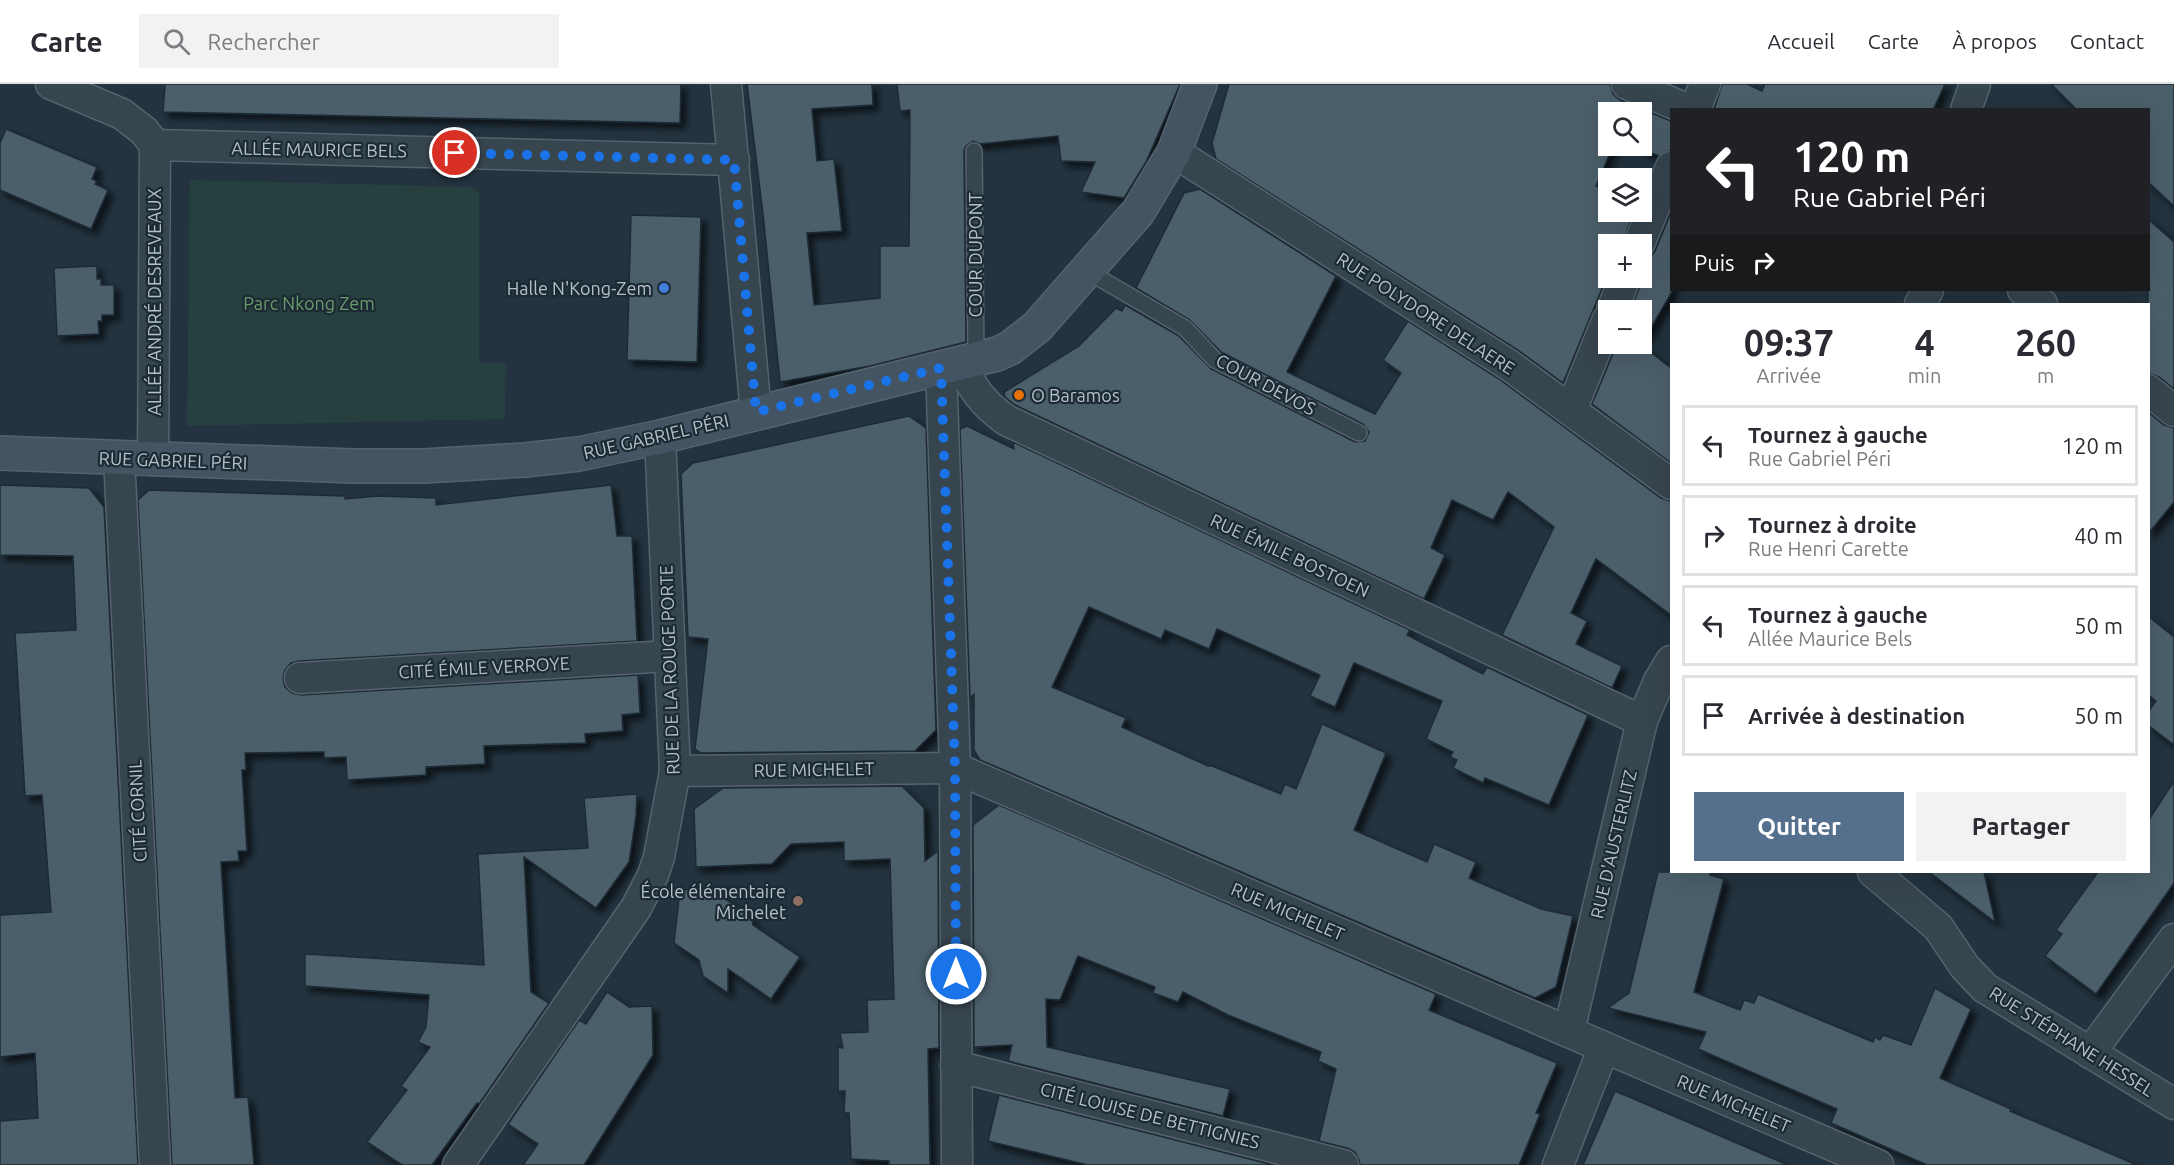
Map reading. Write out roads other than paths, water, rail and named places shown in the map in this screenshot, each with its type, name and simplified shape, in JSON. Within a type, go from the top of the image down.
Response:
[{"type":"street","points":[[51,84],[122,114],[144,131],[155,145]]},
{"type":"street","points":[[726,84],[756,412]]},
{"type":"street","name":"RUE GABRIEL PÉRI","points":[[0,453],[353,466],[461,464],[579,454],[660,437],[960,363],[1010,348],[1037,327],[1138,212],[1174,152],[1200,84]]},
{"type":"street","points":[[1627,84],[1684,108]]},
{"type":"street","points":[[1696,108],[1705,84]]},
{"type":"street","points":[[1967,108],[1975,84]]},
{"type":"street","name":"ALLÉE MAURICE BELS","points":[[155,145],[734,160]]},
{"type":"street","name":"ALLÉE ANDRÉ DESREVEAUX","points":[[153,460],[155,145]]},
{"type":"street","name":"RUE POLYDORE DELAERE","points":[[1174,152],[1478,344],[1670,483]]},
{"type":"street","points":[[1643,234],[1670,169]]},
{"type":"street","points":[[2024,291],[2041,303]]},
{"type":"street","points":[[1570,410],[1598,343]]},
{"type":"street","points":[[960,363],[955,768],[956,1066],[964,1163]]},
{"type":"street","name":"RUE ÉMILE BOSTOEN","points":[[960,363],[981,400],[1006,420],[1655,708]]},
{"type":"street","points":[[2150,392],[2174,411]]},
{"type":"street","name":"RUE DE LA ROUGE PORTE","points":[[458,1165],[645,893],[659,857],[675,771],[660,437]]},
{"type":"street","name":"CITÉ CORNIL","points":[[119,458],[155,1165]]},
{"type":"street","name":"CITÉ ÉMILE VERROYE","points":[[300,678],[669,656]]},
{"type":"street","name":"RUE D'AUSTERLITZ","points":[[1569,1031],[1655,708],[1670,664]]},
{"type":"street","name":"RUE MICHELET","points":[[675,771],[955,768],[1878,1165]]},
{"type":"street","name":"RUE STÉPHANE HESSEL","points":[[1874,873],[1938,927],[1965,967],[1985,988],[2174,1104]]},
{"type":"street","points":[[2090,1053],[2174,939]]},
{"type":"street","points":[[1558,1165],[1604,1047]]},
{"type":"street","name":"CITÉ LOUISE DE BETTIGNIES","points":[[956,1066],[1343,1165]]},
{"type":"lane","name":"COUR DUPONT","points":[[960,363],[974,151]]},
{"type":"lane","name":"COUR DEVOS","points":[[1087,271],[1185,328],[1215,360],[1359,434]]},
{"type":"place","name":"Halle N'Kong-Zem","points":[[664,288]]},
{"type":"place","name":"O Baramos","points":[[1019,395]]},
{"type":"place","name":"École élémentaire Michelet","points":[[798,901]]},
{"type":"park label","name":"Parc Nkong Zem","points":[[309,303]]}]
